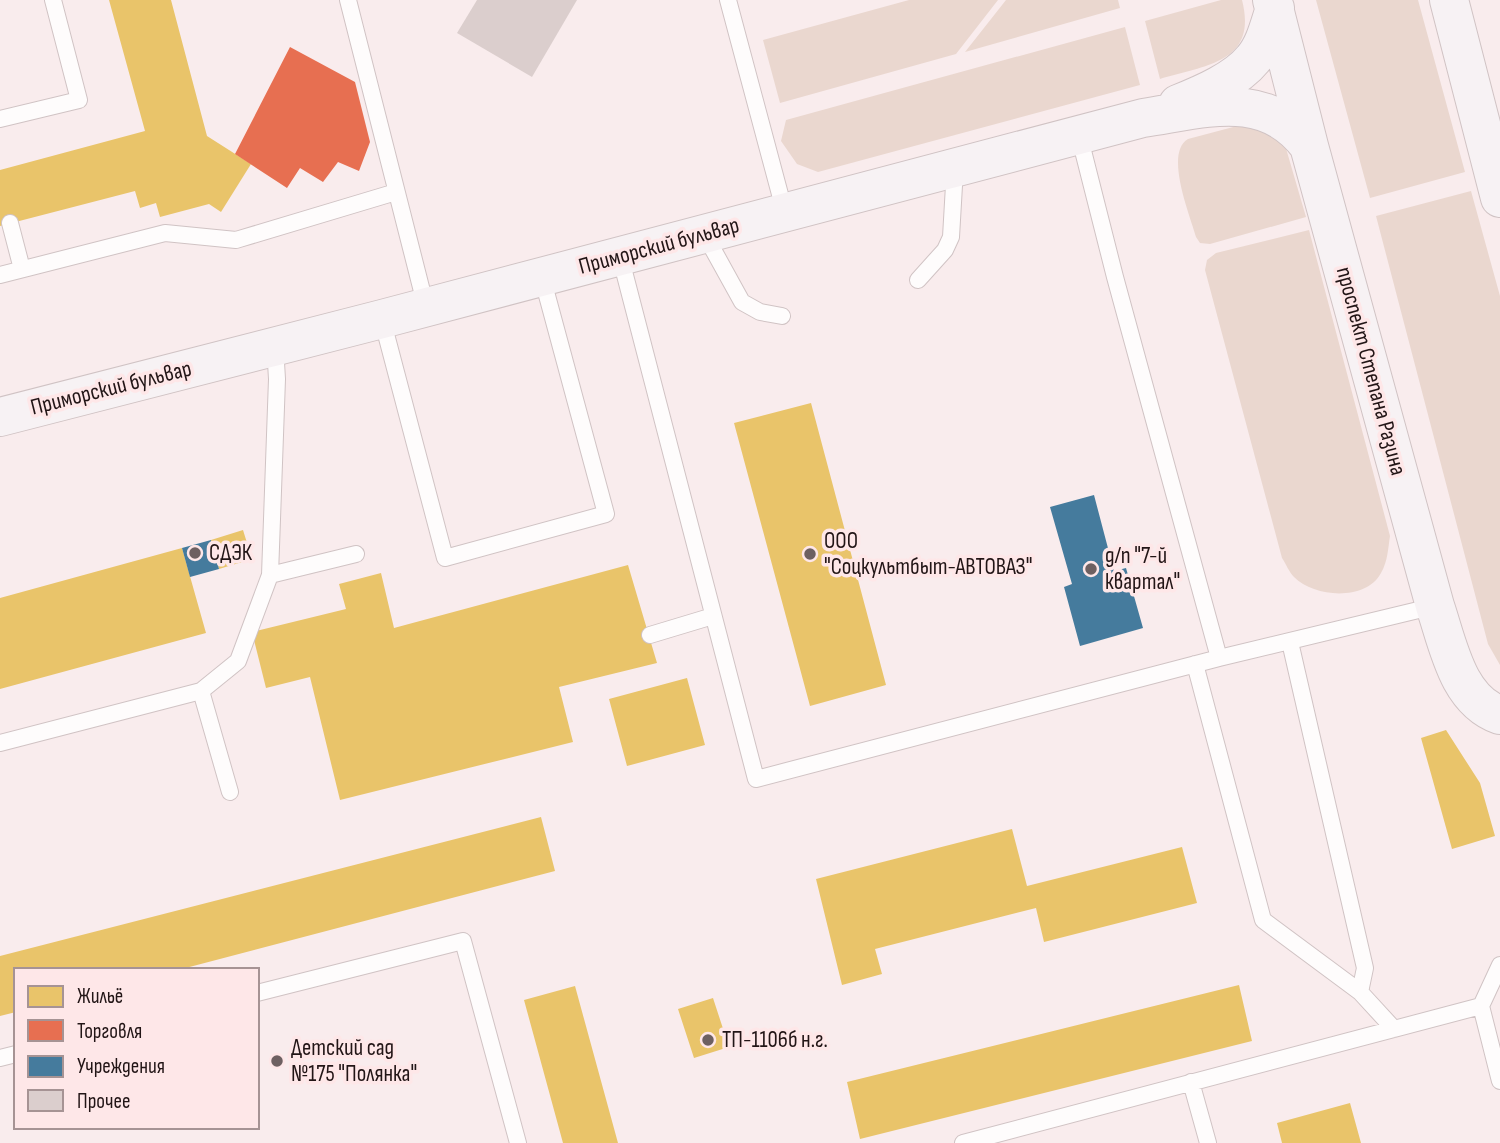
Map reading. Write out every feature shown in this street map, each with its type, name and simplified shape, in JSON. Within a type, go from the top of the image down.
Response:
[{"type":"main road","points":[[1449,0],[1497,188]]},
{"type":"main road","name":"проспект Степана Разина","points":[[1143,118],[1213,88],[1253,59],[1266,36],[1273,4]]},
{"type":"main road","name":"проспект Степана Разина","points":[[1273,4],[1435,606],[1457,672],[1471,695],[1489,712],[1500,715]]},
{"type":"main road","name":"Приморский бульвар","points":[[0,417],[620,257],[1143,118],[1202,109],[1259,108],[1284,119],[1310,146]]},
{"type":"main road","points":[[1497,188],[1500,112]]},
{"type":"lane","points":[[0,119],[79,100],[53,0]]},
{"type":"lane","points":[[348,0],[426,307]]},
{"type":"lane","points":[[728,0],[785,213]]},
{"type":"lane","points":[[1079,135],[1219,658]]},
{"type":"lane","points":[[918,280],[945,250],[951,237],[955,168]]},
{"type":"lane","points":[[0,275],[165,233],[236,240],[396,192]]},
{"type":"lane","points":[[10,223],[22,269]]},
{"type":"lane","points":[[705,234],[742,302],[760,312],[782,316]]},
{"type":"lane","points":[[620,257],[756,779],[1195,664],[1435,606]]},
{"type":"lane","points":[[382,319],[445,558],[607,514],[542,277]]},
{"type":"lane","points":[[0,743],[201,691],[238,661],[270,575],[277,379],[275,346]]},
{"type":"lane","points":[[270,575],[356,554]]},
{"type":"lane","points":[[650,635],[713,616]]},
{"type":"lane","points":[[1290,642],[1365,968],[1360,992]]},
{"type":"lane","points":[[1195,664],[1263,920],[1360,992],[1394,1029]]},
{"type":"lane","points":[[201,691],[230,792]]},
{"type":"lane","points":[[259,992],[463,941],[518,1143]]},
{"type":"lane","points":[[1500,965],[1481,1006],[1500,1081]]},
{"type":"lane","points":[[963,1143],[1481,1006]]},
{"type":"lane","points":[[1191,1082],[1208,1143]]},
{"type":"shaded area","points":[[909,0],[998,0],[956,54],[780,103],[763,40]]},
{"type":"shaded area","points":[[1006,0],[1118,0],[1120,8],[965,52]]},
{"type":"shaded area","points":[[1221,0],[1242,0],[1245,21],[1242,37],[1235,49],[1210,64],[1160,79],[1145,21]]},
{"type":"shaded area","points":[[1316,0],[1418,0],[1465,172],[1370,198]]},
{"type":"shaded area","points":[[1125,27],[1140,85],[818,172],[797,164],[781,141],[786,120]]},
{"type":"shaded area","points":[[1237,126],[1266,130],[1285,145],[1306,217],[1210,244],[1200,243],[1178,170],[1181,146],[1188,139]]},
{"type":"shaded area","points":[[1471,191],[1500,296],[1500,665],[1488,644],[1376,216]]},
{"type":"shaded area","points":[[1309,230],[1390,536],[1381,573],[1374,582],[1352,592],[1327,592],[1303,584],[1292,575],[1282,558],[1205,270],[1207,260],[1216,253]]},
{"type":"building: Жильё","points":[[109,0],[171,0],[207,136],[251,164],[221,212],[209,204],[160,217],[156,203],[140,208],[135,191],[0,226],[0,170],[145,131]]},
{"type":"building: Жильё","name":"ООО \"Соцкультбыт-АВТОВАЗ\"","points":[[811,403],[886,685],[810,706],[734,423]]},
{"type":"building: Жильё","points":[[243,530],[252,559],[219,569],[211,540]]},
{"type":"building: Жильё","points":[[182,548],[206,633],[0,689],[0,598]]},
{"type":"building: Жильё","points":[[628,565],[657,663],[559,687],[573,742],[340,800],[310,677],[266,688],[252,632],[346,609],[339,584],[381,573],[394,628]]},
{"type":"building: Жильё","points":[[687,678],[705,745],[627,766],[609,699]]},
{"type":"building: Жильё","points":[[1446,730],[1480,783],[1495,836],[1452,849],[1421,738]]},
{"type":"building: Жильё","points":[[541,817],[555,871],[186,968],[14,968],[14,1012],[0,1016],[0,956]]},
{"type":"building: Жильё","points":[[1012,829],[1027,886],[1182,847],[1197,903],[1044,942],[1036,908],[875,949],[882,974],[842,985],[816,879]]},
{"type":"building: Жильё","points":[[1239,985],[1252,1041],[860,1139],[847,1082]]},
{"type":"building: Жильё","points":[[575,986],[618,1143],[563,1143],[524,1000]]},
{"type":"building: Жильё","points":[[713,998],[729,1047],[694,1058],[678,1009]]},
{"type":"building: Жильё","points":[[1350,1103],[1361,1143],[1282,1143],[1277,1123]]},
{"type":"building: Торговля","points":[[290,47],[355,82],[370,142],[359,171],[338,162],[323,182],[300,168],[287,188],[235,154]]},
{"type":"building: Учреждения","name":"д/п \"7-й квартал\"","points":[[1094,495],[1114,571],[1126,568],[1143,628],[1080,646],[1064,587],[1072,584],[1050,507]]},
{"type":"building: Учреждения","points":[[211,540],[219,569],[190,577],[182,548]]},
{"type":"building: Прочее","points":[[477,0],[577,0],[532,77],[457,33]]},
{"type":"place","name":"СДЭК","points":[[195,553]]},
{"type":"place","name":"ООО \"Соцкультбыт-АВТОВАЗ\"","points":[[810,554]]},
{"type":"place","name":"д/п \"7-й квартал\"","points":[[1091,569]]},
{"type":"place","name":"ТП-1106б н.г.","points":[[708,1040]]},
{"type":"place","name":"Детский сад №175 \"Полянка\"","points":[[277,1061]]}]
